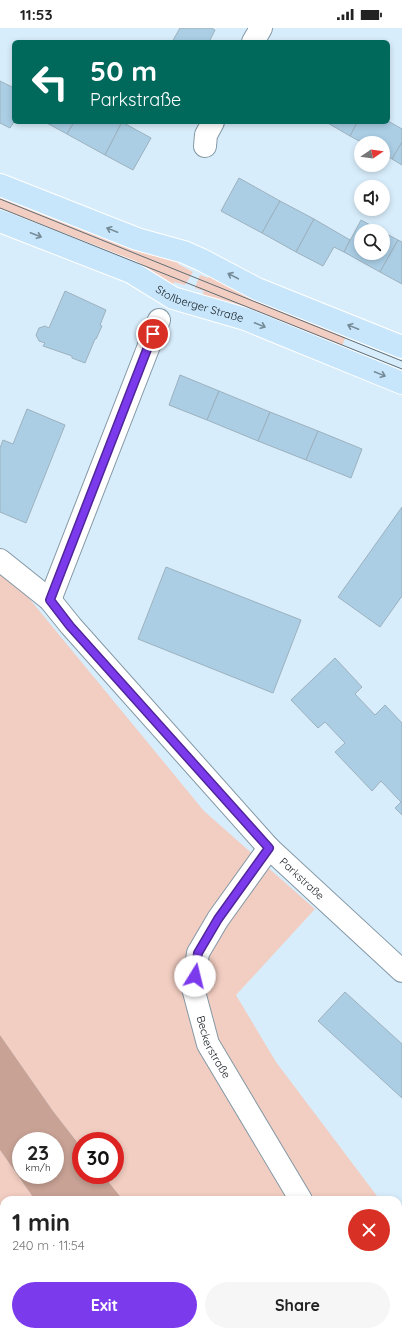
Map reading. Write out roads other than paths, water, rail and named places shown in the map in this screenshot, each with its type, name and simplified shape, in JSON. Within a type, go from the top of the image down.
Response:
[{"type":"main road","points":[[0,185],[137,240],[184,252],[257,289],[402,347]]},
{"type":"main road","name":"Stollberger Straße","points":[[0,221],[131,272],[173,298],[245,319],[402,383]]},
{"type":"street","points":[[254,40],[260,28]]},
{"type":"street","points":[[205,146],[206,135],[212,124]]},
{"type":"street","points":[[50,600],[158,320]]},
{"type":"street","name":"Parkstraße","points":[[0,560],[50,600],[70,626],[269,848],[402,972]]},
{"type":"street","name":"Beckerstraße","points":[[269,848],[218,919],[198,953],[193,988],[208,1044],[299,1196]]},
{"type":"tram line","points":[[0,199],[402,361]]},
{"type":"tram line","points":[[0,208],[402,369]]}]
